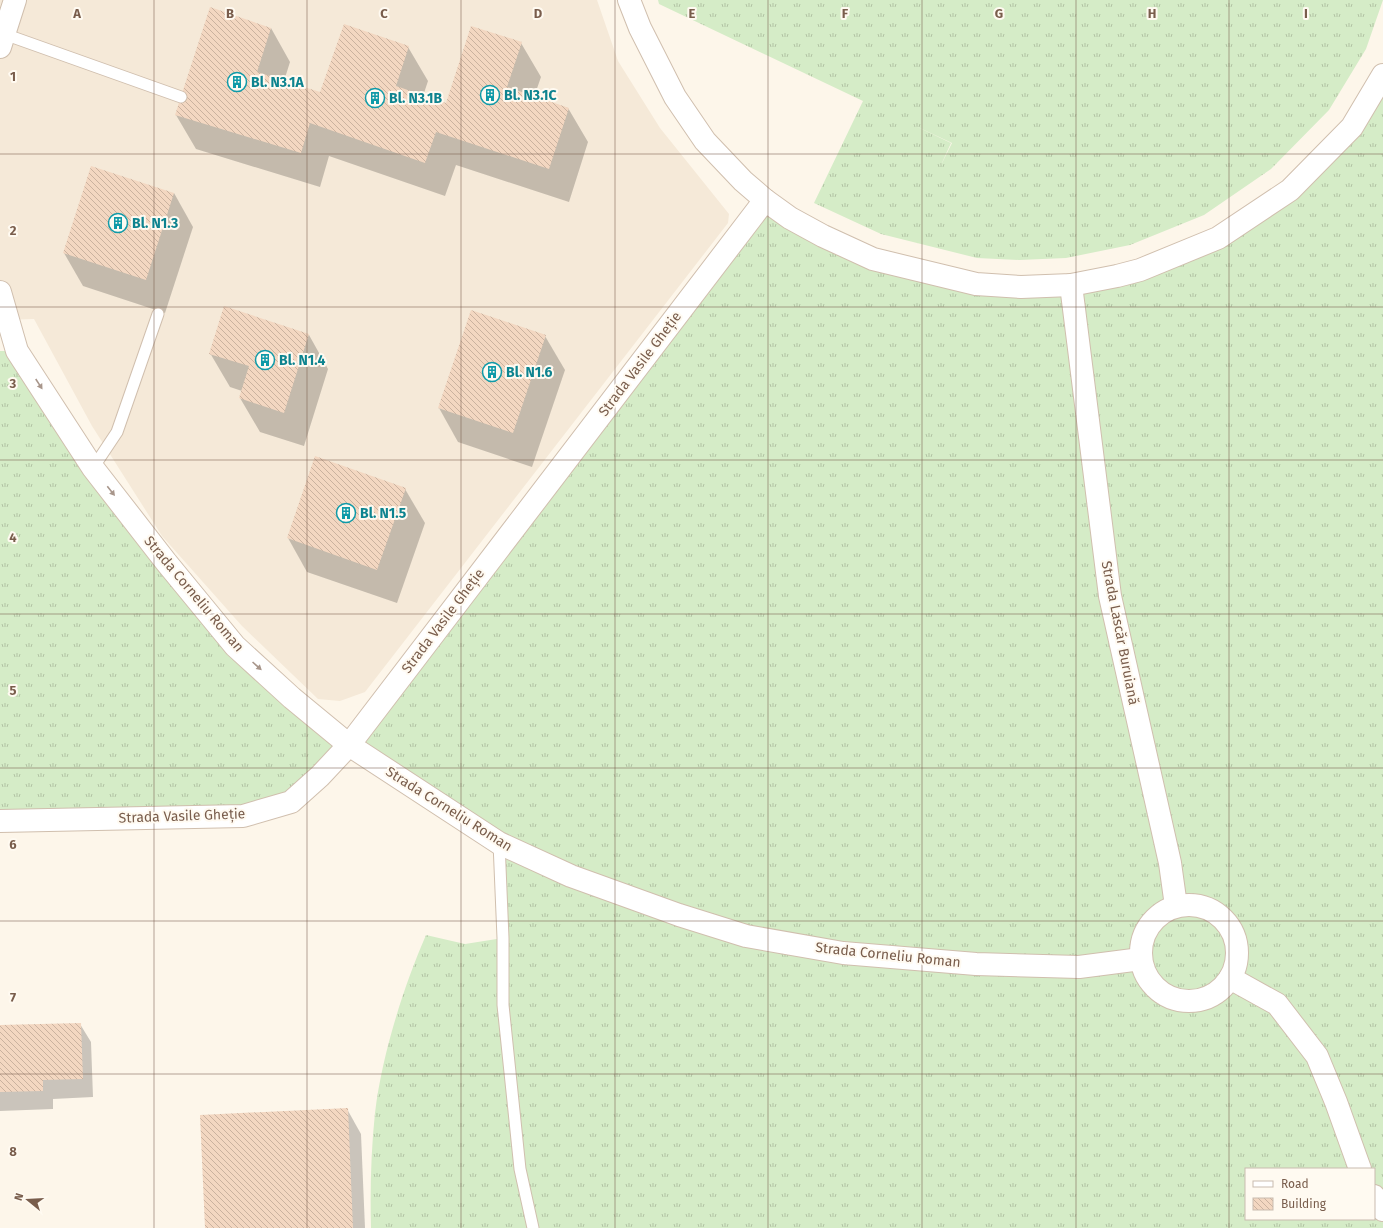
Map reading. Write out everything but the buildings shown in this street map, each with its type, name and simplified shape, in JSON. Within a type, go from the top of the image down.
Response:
[{"type":"street","points":[[2,41],[15,0]]},
{"type":"street","points":[[629,0],[640,28],[675,97],[705,141],[743,181],[765,200],[797,222],[874,259],[976,284],[1021,287],[1071,285],[1140,270],[1218,238],[1290,190],[1352,126],[1383,75]]},
{"type":"street","name":"Strada Vasile Gheție","points":[[0,821],[243,816],[291,802],[320,776],[349,745],[765,200]]},
{"type":"street","name":"Strada Lascăr Buruiană","points":[[1071,285],[1110,596],[1170,863],[1176,906]]},
{"type":"street","name":"Strada Corneliu Roman","points":[[0,292],[9,351],[93,468],[166,562],[235,646],[292,698],[349,745],[499,843],[571,876],[679,915],[746,936],[843,953],[976,964],[1079,967],[1141,959]]},
{"type":"street","points":[[1184,904],[1201,905],[1211,909],[1225,920],[1233,932],[1237,948],[1237,963],[1230,978],[1219,991],[1204,999],[1181,1001],[1166,995],[1148,979],[1141,959],[1141,948],[1145,932],[1159,915],[1176,906],[1184,904]]},
{"type":"street","points":[[1230,978],[1276,1004],[1317,1056],[1336,1102],[1360,1168]]},
{"type":"street","points":[[1375,1198],[1383,1210]]},
{"type":"lane","points":[[2,41],[181,97]]},
{"type":"lane","points":[[93,468],[117,432],[158,314]]},
{"type":"lane","points":[[499,843],[503,938],[503,1005],[520,1169],[533,1228]]},
{"type":"shaded area","points":[[0,0],[597,0],[618,61],[660,128],[729,214],[728,223],[365,692],[340,701],[318,699],[242,626],[162,536],[92,426],[34,319],[0,320]]},
{"type":"green space","points":[[658,0],[1383,0],[1366,49],[1329,110],[1271,169],[1204,215],[1130,245],[1066,258],[1019,260],[977,258],[881,234],[814,203],[863,101],[659,4]],"holes":[[[909,123],[952,143],[940,167],[951,143]]]},
{"type":"green space","points":[[1383,75],[1383,1228],[371,1228],[371,1170],[378,1091],[394,1022],[417,955],[426,935],[465,944],[503,938],[499,843],[349,745],[765,200],[790,218],[976,284],[1117,276],[1290,190]]},
{"type":"green space","points":[[0,351],[17,351],[166,562],[349,745],[320,776],[243,816],[0,821]]},
{"type":"place","name":"Bl. N3.1A","points":[[237,82]]},
{"type":"place","name":"Bl. N3.1C","points":[[490,95]]},
{"type":"place","name":"Bl. N3.1B","points":[[375,98]]},
{"type":"place","name":"Bl. N1.3","points":[[118,223]]},
{"type":"place","name":"Bl. N1.4","points":[[265,360]]},
{"type":"place","name":"Bl. N1.6","points":[[492,372]]},
{"type":"place","name":"Bl. N1.5","points":[[346,513]]}]
